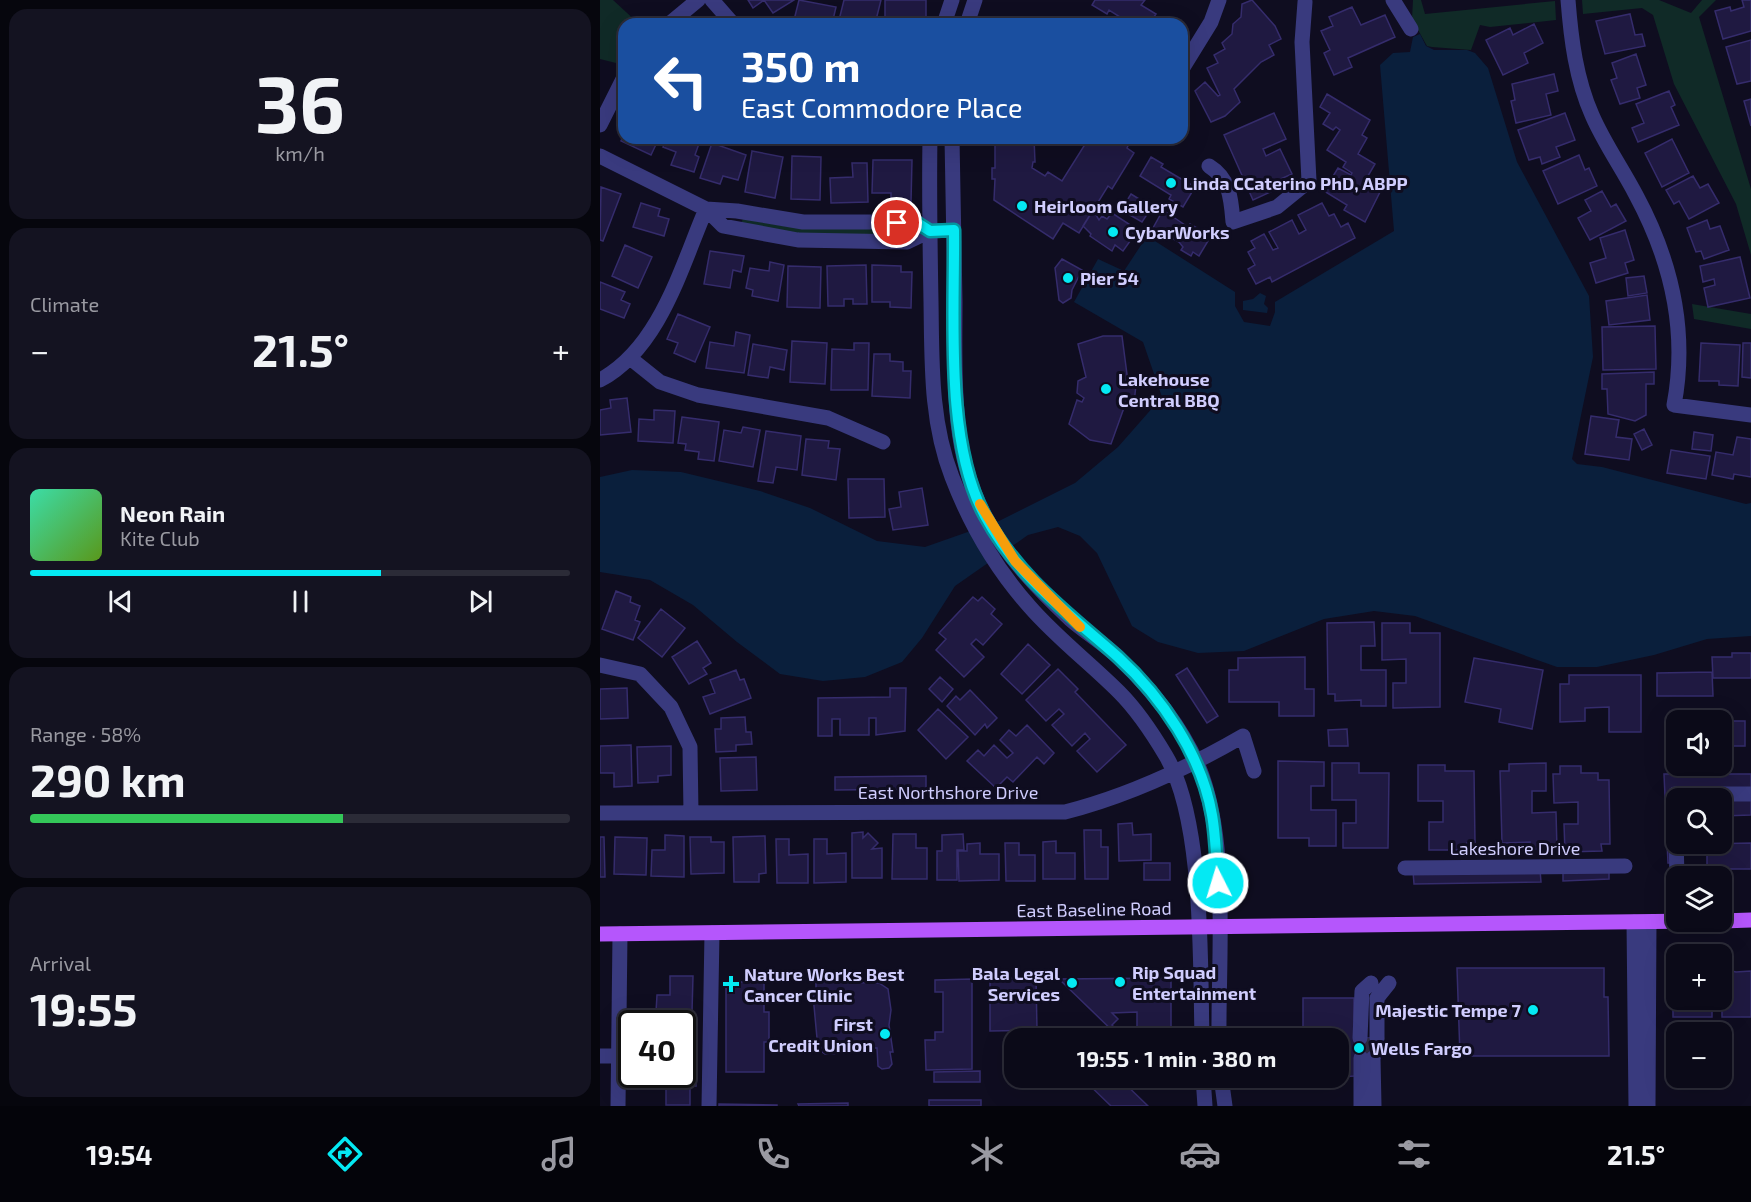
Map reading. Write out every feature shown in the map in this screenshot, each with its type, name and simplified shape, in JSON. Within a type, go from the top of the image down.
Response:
[{"type":"main road","points":[[1732,921],[1751,920]]},
{"type":"main road","name":"East Baseline Road","points":[[600,934],[1666,922]]},
{"type":"street","points":[[676,18],[698,0]]},
{"type":"street","points":[[712,0],[728,18]]},
{"type":"street","points":[[946,18],[952,0]]},
{"type":"street","points":[[969,18],[975,0]]},
{"type":"street","points":[[1188,59],[1211,22],[1219,0]]},
{"type":"street","points":[[1393,0],[1411,29]]},
{"type":"street","points":[[1568,0],[1572,41],[1580,82],[1591,115],[1640,202],[1670,271],[1679,343],[1679,380],[1674,405],[1751,415]]},
{"type":"street","points":[[1209,166],[1221,173],[1231,194],[1233,222],[1276,207],[1309,181],[1302,42],[1306,1]]},
{"type":"street","points":[[600,125],[618,89]]},
{"type":"street","points":[[930,144],[932,377],[937,418],[951,476],[978,519],[1003,572],[1029,607],[1121,694],[1148,728],[1174,772],[1191,835],[1198,927],[1202,1028]]},
{"type":"street","points":[[952,144],[958,423],[978,519],[1071,619],[1127,666],[1162,706],[1197,762],[1212,814],[1218,927],[1219,1028]]},
{"type":"street","points":[[600,156],[706,209],[723,225],[798,240],[907,242],[930,231],[954,230]]},
{"type":"street","points":[[600,380],[630,358],[658,319],[706,209]]},
{"type":"street","points":[[630,358],[660,382],[698,395],[828,418],[883,442]]},
{"type":"street","points":[[600,664],[640,674],[671,707],[690,747],[691,813]]},
{"type":"street","name":"East Northshore Drive","points":[[600,813],[1065,812],[1111,800],[1197,762],[1243,736],[1254,771]]},
{"type":"street","points":[[1677,866],[1675,794],[1751,794]]},
{"type":"street","name":"Lakeshore Drive","points":[[1405,868],[1625,866]]},
{"type":"street","points":[[1641,922],[1648,1106],[1636,1106],[1641,922]]},
{"type":"street","points":[[710,1106],[712,933]]},
{"type":"street","points":[[620,934],[620,1010]]},
{"type":"street","points":[[1369,1038],[1362,991],[1380,983]]},
{"type":"street","points":[[600,1056],[618,1056]]},
{"type":"street","points":[[1361,1106],[1370,1058]]},
{"type":"street","points":[[1368,1106],[1370,1058]]},
{"type":"street","points":[[1370,1058],[1376,1106]]},
{"type":"street","points":[[618,1106],[619,1088]]},
{"type":"street","points":[[1204,1088],[1205,1106]]},
{"type":"street","points":[[1223,1088],[1225,1106]]},
{"type":"green space","points":[[600,0],[613,0],[632,18],[618,18],[618,60],[616,63],[600,59]]},
{"type":"green space","points":[[1413,0],[1421,0],[1425,14],[1555,1],[1556,20],[1490,27],[1480,25],[1471,50],[1432,47],[1427,46],[1412,19]]},
{"type":"green space","points":[[1582,0],[1659,0],[1691,13],[1702,0],[1716,0],[1699,17],[1751,189],[1751,255],[1736,204],[1674,84],[1653,15],[1642,8],[1583,14]]},
{"type":"green space","points":[[743,219],[790,227],[912,229],[913,232],[910,235],[808,235],[741,223]]},
{"type":"green space","points":[[1692,304],[1751,314],[1751,329],[1694,319]]},
{"type":"water","points":[[1420,34],[1426,46],[1434,50],[1467,50],[1475,53],[1488,68],[1517,162],[1589,296],[1593,357],[1572,459],[1577,464],[1602,467],[1746,504],[1751,503],[1751,636],[1707,639],[1654,655],[1597,667],[1557,667],[1415,616],[1374,611],[1324,619],[1244,651],[1198,653],[1158,642],[1132,626],[1097,553],[1080,536],[1058,527],[1028,535],[955,586],[922,638],[902,662],[865,677],[823,681],[780,674],[693,605],[650,580],[600,572],[600,477],[632,470],[681,472],[760,491],[810,508],[877,541],[925,547],[999,521],[1075,483],[1118,447],[1162,397],[1143,342],[1074,302],[1098,259],[1124,271],[1147,236],[1235,292],[1235,306],[1244,322],[1270,326],[1275,312],[1275,302],[1394,231],[1380,65],[1393,53],[1410,52],[1413,37]]},
{"type":"water","points":[[1260,293],[1266,296],[1264,304],[1268,308],[1267,313],[1243,310],[1243,301],[1253,299]]},
{"type":"building","points":[[748,0],[764,0],[753,8]]},
{"type":"building","points":[[764,0],[794,0],[773,13]]},
{"type":"building","points":[[799,0],[836,7],[833,18],[794,18]]},
{"type":"building","points":[[844,0],[881,0],[876,18],[840,18]]},
{"type":"building","points":[[885,0],[926,0],[926,18],[885,18]]},
{"type":"building","points":[[1095,0],[1145,0],[1141,5],[1156,14],[1153,18],[1122,18],[1109,10],[1107,14],[1092,5]]},
{"type":"building","points":[[1252,0],[1275,26],[1281,39],[1269,45],[1274,55],[1261,62],[1234,89],[1240,102],[1225,116],[1211,122],[1195,91],[1205,82],[1218,96],[1220,95],[1207,68],[1218,63],[1214,55],[1225,49],[1222,43],[1232,34],[1233,24],[1241,17],[1242,4]]},
{"type":"building","points":[[1742,0],[1751,0],[1751,31],[1723,39],[1715,11],[1730,7],[1731,11],[1744,7]]},
{"type":"building","points":[[1352,7],[1361,25],[1385,15],[1395,37],[1348,58],[1352,67],[1334,75],[1324,53],[1330,50],[1321,31],[1333,26],[1329,17]]},
{"type":"building","points":[[1630,14],[1635,35],[1642,34],[1645,46],[1605,54],[1596,21]]},
{"type":"building","points":[[1534,24],[1543,43],[1524,53],[1528,63],[1503,75],[1486,40],[1510,28],[1513,35]]},
{"type":"building","points":[[1751,40],[1751,81],[1737,84],[1726,47]]},
{"type":"building","points":[[1636,54],[1646,85],[1637,88],[1640,98],[1620,104],[1611,80],[1617,78],[1612,63]]},
{"type":"building","points":[[1554,74],[1558,91],[1546,94],[1551,115],[1516,123],[1511,101],[1515,100],[1512,84]]},
{"type":"building","points":[[1669,91],[1675,105],[1671,107],[1679,125],[1638,142],[1632,128],[1644,123],[1636,104]]},
{"type":"building","points":[[1327,94],[1370,120],[1362,135],[1367,138],[1358,154],[1375,164],[1365,181],[1381,190],[1365,222],[1344,210],[1347,205],[1324,191],[1338,168],[1351,175],[1352,173],[1343,167],[1346,162],[1327,150],[1340,130],[1336,127],[1333,130],[1323,124],[1330,113],[1320,107]]},
{"type":"building","points":[[1751,99],[1751,126],[1744,101]]},
{"type":"building","points":[[1274,113],[1286,139],[1263,149],[1266,156],[1280,149],[1292,174],[1274,182],[1277,189],[1253,200],[1224,135]]},
{"type":"building","points":[[1565,113],[1575,140],[1556,147],[1560,157],[1542,164],[1540,157],[1529,160],[1518,130]]},
{"type":"building","points":[[1672,139],[1689,173],[1662,187],[1645,153]]},
{"type":"building","points":[[627,144],[656,144],[651,155]]},
{"type":"building","points":[[664,144],[699,144],[695,155],[699,157],[694,172],[671,165],[676,152],[663,147]]},
{"type":"building","points":[[712,144],[746,155],[738,180],[723,176],[720,184],[700,178]]},
{"type":"building","points":[[995,144],[1034,144],[1035,162],[1032,168],[1045,176],[1048,172],[1062,181],[1085,144],[1129,144],[1127,148],[1134,153],[1112,189],[1108,186],[1079,233],[1063,223],[1053,239],[994,200],[995,179],[992,179],[992,168],[995,168]]},
{"type":"building","points":[[752,151],[783,157],[775,198],[745,192]]},
{"type":"building","points":[[1579,155],[1585,170],[1589,168],[1597,186],[1558,204],[1543,171]]},
{"type":"building","points":[[792,156],[821,157],[820,200],[791,199]]},
{"type":"building","name":"Linda CCaterino PhD, ABPP","points":[[1151,157],[1163,164],[1161,167],[1195,187],[1183,207],[1169,199],[1171,195],[1140,176]]},
{"type":"building","points":[[873,160],[912,160],[911,202],[891,202],[891,193],[872,193]]},
{"type":"building","points":[[852,163],[867,163],[868,202],[831,203],[830,178],[853,177]]},
{"type":"building","points":[[1693,176],[1700,188],[1708,184],[1719,203],[1689,219],[1679,201],[1674,204],[1666,190]]},
{"type":"building","points":[[601,187],[621,194],[603,241],[600,240]]},
{"type":"building","points":[[1602,191],[1611,207],[1616,204],[1626,221],[1590,240],[1578,218],[1591,211],[1585,200]]},
{"type":"building","points":[[1131,194],[1152,207],[1142,222],[1121,210]]},
{"type":"building","points":[[641,203],[660,209],[658,216],[669,219],[664,236],[633,227]]},
{"type":"building","points":[[1322,203],[1329,216],[1334,214],[1341,227],[1348,223],[1355,238],[1272,282],[1270,277],[1256,284],[1248,269],[1255,265],[1248,252],[1255,248],[1251,241],[1264,234],[1273,250],[1278,248],[1269,232],[1292,220],[1299,234],[1306,230],[1298,215]]},
{"type":"building","name":"CybarWorks","points":[[1093,210],[1099,220],[1102,216],[1107,219],[1112,213],[1138,230],[1123,251],[1115,245],[1112,251],[1090,236],[1091,234],[1083,226]]},
{"type":"building","points":[[1163,210],[1188,227],[1190,224],[1211,236],[1199,256],[1193,252],[1191,256],[1181,250],[1183,247],[1179,242],[1153,228]]},
{"type":"building","points":[[1707,220],[1710,229],[1720,226],[1729,250],[1704,259],[1701,251],[1696,252],[1687,228]]},
{"type":"building","points":[[1625,230],[1634,260],[1625,263],[1628,273],[1596,283],[1590,263],[1606,258],[1600,238]]},
{"type":"building","points":[[625,245],[652,257],[638,288],[612,276]]},
{"type":"building","points":[[710,251],[744,256],[741,272],[733,270],[730,288],[704,284]]},
{"type":"building","points":[[1740,257],[1750,298],[1708,307],[1704,288],[1715,285],[1714,279],[1703,282],[1700,266]]},
{"type":"building","name":"Pier 54","points":[[1062,259],[1082,270],[1072,290],[1071,298],[1063,303],[1059,300],[1055,268]]},
{"type":"building","points":[[770,262],[784,265],[778,301],[752,296],[753,290],[746,288],[750,268],[769,271]]},
{"type":"building","points":[[866,265],[867,304],[853,304],[853,299],[844,299],[844,306],[828,306],[827,266]]},
{"type":"building","points":[[872,265],[901,266],[901,272],[912,272],[911,308],[890,307],[890,302],[872,302]]},
{"type":"building","points":[[788,266],[821,267],[820,308],[787,307]]},
{"type":"building","points":[[1644,276],[1647,293],[1628,296],[1626,278]]},
{"type":"building","points":[[600,282],[625,292],[621,300],[630,304],[624,318],[600,309]]},
{"type":"building","points":[[1647,295],[1650,320],[1609,325],[1606,301]]},
{"type":"building","points":[[678,314],[710,327],[695,362],[674,353],[678,343],[667,339]]},
{"type":"building","points":[[1655,326],[1656,369],[1603,370],[1602,327]]},
{"type":"building","points":[[736,332],[750,335],[744,373],[706,368],[710,342],[734,346]]},
{"type":"building","name":"Lakehouse Central BBQ","points":[[1103,336],[1122,336],[1128,382],[1136,385],[1134,403],[1125,405],[1111,444],[1090,440],[1069,424],[1077,400],[1082,402],[1084,398],[1077,393],[1078,381],[1086,377],[1078,344]]},
{"type":"building","points":[[792,341],[827,343],[825,384],[790,382]]},
{"type":"building","points":[[854,343],[869,343],[868,390],[831,390],[832,349],[854,350]]},
{"type":"building","points":[[1701,343],[1740,345],[1738,386],[1719,385],[1719,381],[1699,381]]},
{"type":"building","points":[[1743,343],[1751,343],[1751,378],[1742,377]]},
{"type":"building","points":[[753,344],[787,350],[784,370],[770,367],[768,378],[748,375]]},
{"type":"building","points":[[874,354],[890,354],[890,361],[903,362],[903,371],[911,371],[910,398],[872,396]]},
{"type":"building","points":[[1654,372],[1654,384],[1646,384],[1646,415],[1635,421],[1608,414],[1607,389],[1602,389],[1602,374]]},
{"type":"building","points":[[627,398],[631,432],[600,435],[600,410],[611,408],[610,400]]},
{"type":"building","points":[[654,410],[675,411],[673,443],[638,441],[639,419],[654,420]]},
{"type":"building","points":[[1591,416],[1619,420],[1616,437],[1632,439],[1629,460],[1585,454]]},
{"type":"building","points":[[682,417],[719,422],[714,461],[698,459],[699,452],[685,450],[686,444],[678,443]]},
{"type":"building","points":[[743,427],[760,430],[753,467],[719,461],[724,430],[741,433]]},
{"type":"building","points":[[1644,429],[1652,445],[1642,450],[1634,434]]},
{"type":"building","points":[[766,431],[801,436],[797,470],[776,467],[773,483],[758,481]]},
{"type":"building","points":[[1694,432],[1713,435],[1711,451],[1692,449]]},
{"type":"building","points":[[1737,437],[1751,439],[1751,477],[1734,474],[1733,479],[1712,475],[1716,452],[1733,455]]},
{"type":"building","points":[[806,439],[829,441],[828,448],[840,449],[836,480],[802,475]]},
{"type":"building","points":[[1671,450],[1710,456],[1706,479],[1667,473]]},
{"type":"building","points":[[848,479],[884,479],[885,517],[849,518]]},
{"type":"building","points":[[922,488],[928,525],[893,530],[889,509],[901,507],[899,492]]},
{"type":"building","points":[[616,591],[631,597],[630,602],[640,606],[635,620],[640,622],[633,640],[602,629]]},
{"type":"building","points":[[973,597],[978,601],[982,597],[995,609],[991,614],[1002,624],[983,645],[976,639],[971,644],[984,657],[964,677],[936,650],[946,639],[939,633]]},
{"type":"building","points":[[661,609],[685,628],[662,657],[638,638]]},
{"type":"building","points":[[1374,622],[1375,646],[1361,646],[1361,670],[1386,670],[1386,706],[1361,706],[1361,700],[1335,701],[1335,694],[1328,694],[1327,623]]},
{"type":"building","points":[[1382,623],[1410,623],[1410,633],[1440,633],[1440,707],[1393,708],[1393,683],[1406,683],[1406,659],[1382,660]]},
{"type":"building","points":[[697,641],[711,663],[703,668],[707,674],[689,684],[672,657]]},
{"type":"building","points":[[1028,644],[1050,665],[1022,694],[1001,674]]},
{"type":"building","points":[[1732,653],[1751,653],[1751,678],[1713,678],[1712,657],[1732,657]]},
{"type":"building","points":[[1305,657],[1305,689],[1314,689],[1314,716],[1279,716],[1279,702],[1229,702],[1229,670],[1238,670],[1238,658]]},
{"type":"building","points":[[1474,658],[1543,670],[1532,729],[1499,722],[1501,709],[1465,702]]},
{"type":"building","points":[[1187,668],[1218,716],[1207,723],[1176,675]]},
{"type":"building","points":[[1058,669],[1078,689],[1075,692],[1126,745],[1097,772],[1077,751],[1090,739],[1085,733],[1072,746],[1052,725],[1064,714],[1059,709],[1046,721],[1026,700]]},
{"type":"building","points":[[736,670],[740,680],[744,679],[751,698],[710,714],[703,697],[715,693],[710,680]]},
{"type":"building","points":[[1712,672],[1713,696],[1657,696],[1657,673]]},
{"type":"building","points":[[1569,675],[1641,675],[1641,732],[1609,732],[1609,707],[1585,708],[1585,721],[1560,722],[1560,684],[1569,684]]},
{"type":"building","points":[[940,677],[953,689],[942,702],[929,689]]},
{"type":"building","points":[[627,688],[628,718],[600,719],[600,689]]},
{"type":"building","points":[[890,688],[906,688],[905,731],[876,735],[876,718],[869,718],[869,735],[840,735],[840,719],[832,719],[832,736],[818,736],[818,698],[890,697]]},
{"type":"building","points":[[970,690],[997,718],[987,728],[985,724],[975,735],[947,706],[956,696],[960,700]]},
{"type":"building","points":[[938,709],[968,737],[946,759],[918,730]]},
{"type":"building","points":[[745,717],[746,732],[751,732],[752,744],[736,745],[736,751],[716,752],[715,729],[721,729],[721,718]]},
{"type":"building","points":[[1732,721],[1745,721],[1745,746],[1732,746]]},
{"type":"building","points":[[1027,725],[1054,753],[1044,764],[1037,757],[1013,782],[1007,777],[996,788],[967,761],[978,750],[984,756],[994,745],[1007,758],[1013,753],[1000,740],[1009,730],[1016,736]]},
{"type":"building","points":[[1347,729],[1348,746],[1329,746],[1328,730]]},
{"type":"building","points":[[631,745],[632,786],[614,787],[614,773],[600,773],[600,746]]},
{"type":"building","points":[[671,746],[671,775],[658,776],[658,782],[638,783],[637,747]]},
{"type":"building","points":[[756,757],[757,790],[721,791],[720,758]]},
{"type":"building","points":[[1278,761],[1324,762],[1324,786],[1311,786],[1311,810],[1336,810],[1336,846],[1309,846],[1309,838],[1278,838]]},
{"type":"building","points":[[1332,763],[1359,763],[1359,773],[1389,773],[1388,848],[1343,848],[1343,823],[1356,823],[1356,800],[1332,800]]},
{"type":"building","points":[[1546,763],[1546,791],[1532,791],[1532,813],[1556,812],[1557,849],[1530,849],[1530,842],[1502,843],[1500,771],[1509,771],[1509,764]]},
{"type":"building","points":[[1418,765],[1445,765],[1445,771],[1474,771],[1475,843],[1467,843],[1467,850],[1429,850],[1429,822],[1443,822],[1443,801],[1418,801]]},
{"type":"building","points":[[1560,766],[1581,766],[1581,773],[1598,773],[1598,780],[1609,780],[1610,844],[1601,844],[1602,851],[1565,852],[1564,824],[1578,824],[1578,802],[1554,803],[1553,774],[1560,774]]},
{"type":"building","points":[[1664,774],[1666,776],[1732,776],[1732,774],[1751,774],[1751,815],[1732,816],[1732,788],[1666,788],[1666,818]]},
{"type":"building","points":[[926,776],[926,789],[835,790],[835,777]]},
{"type":"building","points":[[1132,823],[1133,835],[1151,834],[1151,860],[1119,861],[1118,824]]},
{"type":"building","points":[[1084,830],[1101,830],[1101,847],[1108,847],[1108,879],[1085,879]]},
{"type":"building","points":[[863,832],[863,838],[868,833],[878,843],[872,849],[882,848],[882,878],[852,878],[852,833]]},
{"type":"building","points":[[893,834],[916,834],[916,848],[927,848],[927,879],[892,879]]},
{"type":"building","points":[[963,834],[964,850],[957,850],[957,880],[937,880],[937,851],[942,851],[942,835]]},
{"type":"building","points":[[665,835],[684,836],[684,877],[651,876],[652,850],[665,850]]},
{"type":"building","points":[[765,836],[766,873],[759,874],[759,882],[734,882],[733,837]]},
{"type":"building","points":[[600,837],[604,837],[605,877],[600,877]]},
{"type":"building","points":[[615,837],[647,838],[646,875],[614,874]]},
{"type":"building","points":[[690,837],[711,837],[711,842],[724,842],[724,873],[691,874]]},
{"type":"building","points":[[776,839],[789,839],[789,855],[808,854],[808,883],[777,883]]},
{"type":"building","points":[[814,839],[827,839],[827,854],[846,853],[846,882],[814,883]]},
{"type":"building","points":[[1056,841],[1056,853],[1075,853],[1075,879],[1043,879],[1043,842]]},
{"type":"building","points":[[980,843],[980,854],[999,854],[999,880],[959,881],[958,851],[967,851],[967,844]]},
{"type":"building","points":[[1005,843],[1019,843],[1019,855],[1035,855],[1035,881],[1006,881]]},
{"type":"building","points":[[1732,843],[1751,843],[1751,869],[1707,866],[1707,854],[1732,854]]},
{"type":"building","points":[[1668,854],[1681,854],[1682,863],[1668,863]]},
{"type":"building","points":[[1144,863],[1170,863],[1170,880],[1144,880]]},
{"type":"building","points":[[1609,868],[1609,879],[1563,881],[1563,870]]},
{"type":"building","points":[[1540,870],[1541,882],[1414,884],[1413,871]]},
{"type":"building","name":"Majestic Tempe 7","points":[[1457,968],[1604,968],[1604,997],[1608,997],[1609,1056],[1460,1056]]},
{"type":"building","points":[[1732,971],[1751,971],[1751,1017],[1722,1017],[1722,1011],[1712,1011],[1712,1017],[1673,1017],[1673,1010],[1732,1010]]},
{"type":"building","points":[[670,976],[693,976],[692,1010],[656,1010],[657,995],[670,995]]},
{"type":"building","points":[[990,978],[1036,978],[1037,1028],[1004,1028],[1004,1031],[990,1031]]},
{"type":"building","points":[[1171,978],[1171,1028],[1137,1028],[1137,1012],[1112,1013],[1118,1019],[1112,1025],[1115,1028],[1110,1028],[1059,979]]},
{"type":"building","points":[[972,979],[972,1069],[926,1070],[925,1040],[935,1040],[935,1032],[943,1032],[943,992],[935,992],[935,980]]},
{"type":"building","points":[[726,982],[764,982],[764,1012],[769,1012],[769,1042],[764,1042],[764,1072],[726,1072]]},
{"type":"building","points":[[816,982],[879,983],[888,989],[891,1010],[889,1025],[893,1052],[890,1052],[892,1064],[889,1068],[882,1069],[878,1066],[877,1048],[863,1048],[859,1053],[852,1048],[849,1053],[825,1054],[818,1049],[813,995],[816,995]]},
{"type":"building","name":"Wells Fargo","points":[[1303,998],[1354,998],[1354,1038],[1380,1038],[1380,1058],[1354,1076],[1349,1076],[1349,1028],[1303,1028]]},
{"type":"building","points":[[980,1071],[980,1082],[934,1082],[934,1072]]},
{"type":"building","points":[[666,1088],[690,1088],[690,1105],[666,1105]]},
{"type":"building","points":[[1092,1088],[1129,1088],[1148,1106],[1111,1106]]},
{"type":"building","points":[[929,1100],[981,1100],[981,1106],[929,1106]]},
{"type":"building","points":[[848,1103],[848,1106],[799,1106],[798,1104]]},
{"type":"building","points":[[719,1104],[777,1105],[777,1106],[719,1106]]},
{"type":"tunnel","points":[[1366,1038],[1367,1058]]},
{"type":"tunnel","points":[[1377,1038],[1378,1058]]},
{"type":"slow traffic","points":[[980,504],[984,515],[1015,561],[1080,627]]},
{"type":"place","name":"Linda CCaterino PhD, ABPP","points":[[1171,183]]},
{"type":"place","name":"Heirloom Gallery","points":[[1022,206]]},
{"type":"place","name":"CybarWorks","points":[[1113,232]]},
{"type":"place","name":"Pier 54","points":[[1068,278]]},
{"type":"place","name":"Lakehouse Central BBQ","points":[[1106,389]]},
{"type":"place","name":"Rip Squad Entertainment","points":[[1120,982]]},
{"type":"place","name":"Bala Legal Services","points":[[1072,983]]},
{"type":"place","name":"Nature Works Best Cancer Clinic","points":[[731,984]]},
{"type":"place","name":"Majestic Tempe 7","points":[[1533,1010]]},
{"type":"place","name":"First Credit Union","points":[[885,1034]]},
{"type":"place","name":"Wells Fargo","points":[[1359,1048]]},
{"type":"route","points":[[897,223],[916,222],[930,231],[954,230],[958,423],[971,481],[984,515],[1015,561],[1071,619],[1120,658],[1162,706],[1197,762],[1212,814],[1218,883]]}]
